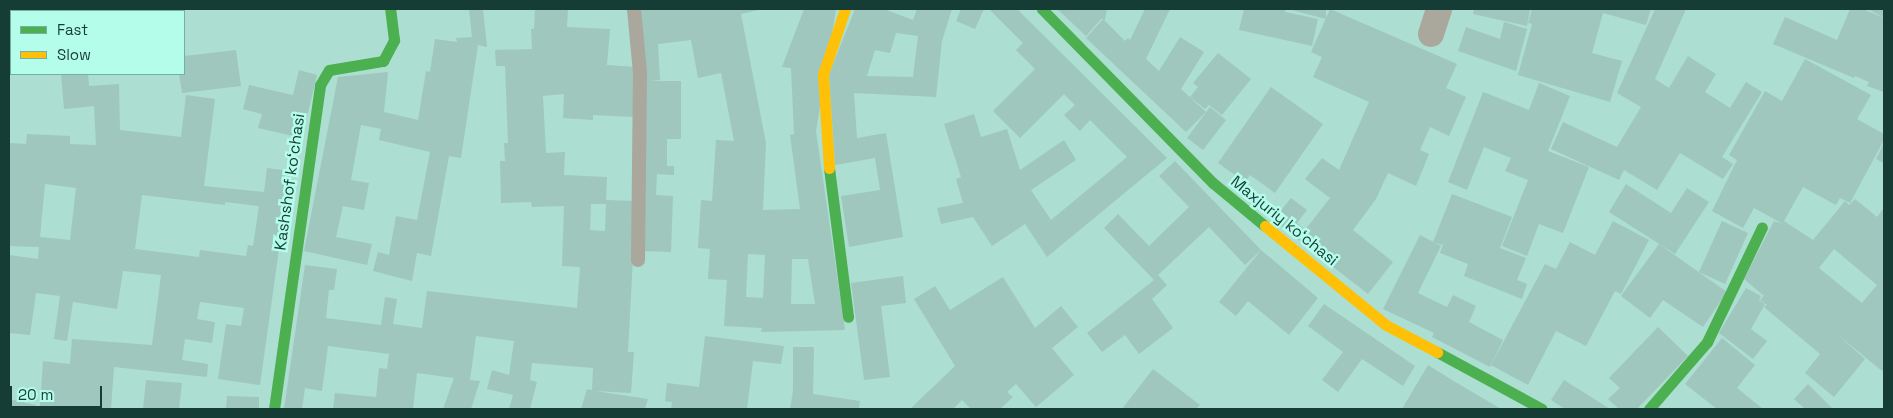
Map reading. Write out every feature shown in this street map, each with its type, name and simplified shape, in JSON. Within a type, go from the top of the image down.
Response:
[{"type":"street","name":"Kashshof koʻchasi","points":[[274,409],[320,85],[329,70],[383,60],[394,40],[390,9]]},
{"type":"street","points":[[845,9],[822,74],[829,167],[848,317]]},
{"type":"street","name":"Maxjuriy koʻchasi","points":[[1042,9],[1213,183],[1386,325],[1542,409]]},
{"type":"street","points":[[1431,34],[1440,9]]},
{"type":"street","points":[[1649,409],[1707,342],[1762,227]]},
{"type":"lane","points":[[634,9],[640,72],[638,260]]},
{"type":"building","points":[[9,9],[27,9],[10,10],[9,40]]},
{"type":"building","points":[[469,9],[483,9],[487,47],[478,45],[461,158],[449,156],[431,256],[417,253],[412,281],[373,271],[378,252],[389,255],[396,216],[417,220],[430,152],[379,140],[381,129],[361,125],[351,180],[369,183],[364,210],[343,206],[336,237],[372,244],[367,265],[304,251],[338,77],[388,72],[384,112],[418,120],[426,71],[430,72],[435,39],[457,42],[456,38],[472,37]]},
{"type":"building","points":[[535,9],[568,9],[567,27],[610,29],[607,65],[637,67],[634,117],[593,115],[593,120],[563,118],[564,94],[543,96],[546,153],[565,152],[564,175],[607,177],[606,200],[636,201],[628,352],[634,352],[631,393],[595,391],[648,399],[645,409],[581,409],[587,389],[592,390],[593,368],[532,363],[530,380],[537,382],[530,409],[509,409],[513,395],[487,389],[492,370],[509,375],[514,341],[476,336],[470,380],[480,381],[471,409],[443,409],[454,378],[417,373],[413,409],[333,409],[335,393],[376,397],[379,368],[387,369],[389,354],[328,346],[322,391],[305,388],[302,409],[284,409],[305,265],[337,269],[334,290],[329,290],[326,318],[381,325],[385,297],[397,299],[393,324],[422,328],[427,291],[577,308],[580,267],[562,266],[564,206],[532,207],[531,202],[501,203],[500,161],[505,161],[504,143],[508,143],[505,66],[496,66],[495,50],[532,49],[531,29],[534,29]],"holes":[[[591,204],[606,204],[605,231],[590,230]]]},
{"type":"building","points":[[641,9],[762,9],[741,14],[766,143],[763,210],[800,209],[790,135],[794,134],[791,68],[782,67],[804,9],[836,9],[816,131],[845,330],[761,332],[762,328],[724,326],[727,280],[708,279],[710,249],[698,248],[701,200],[712,201],[716,140],[734,141],[721,73],[698,78],[691,40],[658,44],[660,80],[650,81],[681,81],[681,139],[667,139],[667,166],[674,166],[674,175],[657,174],[656,195],[673,196],[671,252],[641,251],[639,11]],"holes":[[[748,254],[765,255],[763,298],[746,297]],[[792,259],[808,259],[815,304],[791,304]]]},
{"type":"building","points":[[855,9],[884,9],[913,20],[917,9],[952,9],[942,41],[936,97],[854,93],[857,138],[886,133],[903,237],[849,247],[841,196],[880,190],[875,158],[835,165],[829,74]],"holes":[[[896,33],[918,36],[913,77],[867,76],[875,50],[890,53]]]},
{"type":"building","points":[[961,9],[984,9],[975,29],[956,21]]},
{"type":"building","points":[[989,9],[1017,9],[1167,158],[1047,257],[1025,224],[992,246],[973,217],[941,224],[937,208],[963,203],[956,179],[961,177],[944,124],[974,114],[981,137],[1007,129],[1020,170],[1064,140],[1076,160],[1031,190],[1051,220],[1127,157],[1090,120],[1080,131],[1064,115],[1075,105],[1064,94],[1020,138],[993,111],[1035,69],[1016,50],[1023,43]]},
{"type":"building","points":[[1057,9],[1107,9],[1105,20],[1101,19],[1086,36]]},
{"type":"building","points":[[1145,9],[1170,9],[1146,59],[1159,71],[1180,37],[1204,52],[1181,89],[1206,112],[1186,132],[1086,38],[1103,19],[1125,41],[1128,38],[1130,40]]},
{"type":"building","points":[[1244,9],[1286,9],[1285,12],[1318,19],[1312,46],[1239,30]]},
{"type":"building","points":[[1288,9],[1326,9],[1326,19]]},
{"type":"building","points":[[1330,9],[1457,64],[1446,88],[1466,97],[1449,136],[1430,127],[1420,150],[1429,154],[1416,186],[1388,173],[1376,199],[1353,230],[1393,262],[1368,294],[1273,220],[1291,198],[1307,210],[1297,223],[1305,230],[1330,198],[1305,179],[1322,158],[1339,170],[1369,102],[1313,77],[1322,57],[1311,52]]},
{"type":"building","points":[[1474,9],[1530,9],[1527,26],[1473,14]]},
{"type":"building","points":[[1532,9],[1651,9],[1646,25],[1603,13],[1592,53],[1622,61],[1610,102],[1518,75],[1532,24],[1528,23]]},
{"type":"building","points":[[1655,9],[1686,9],[1655,79],[1669,88],[1688,56],[1716,74],[1705,92],[1730,108],[1746,82],[1762,92],[1722,157],[1733,164],[1723,179],[1680,153],[1657,190],[1624,170],[1619,180],[1551,149],[1563,122],[1617,147],[1641,107],[1617,93]]},
{"type":"building","points":[[1850,9],[1863,9],[1884,18],[1884,92],[1867,86],[1869,82],[1855,76],[1854,78],[1773,44],[1785,17],[1837,40]]},
{"type":"building","points":[[1868,9],[1884,9],[1884,18]]},
{"type":"building","points":[[1504,22],[1527,29],[1516,71],[1458,51],[1466,27],[1500,39]]},
{"type":"building","points":[[236,50],[241,86],[182,93],[179,75],[185,75],[185,56]]},
{"type":"building","points":[[1218,53],[1251,79],[1222,115],[1209,105],[1205,109],[1190,97],[1198,87],[1193,83]]},
{"type":"building","points":[[1805,59],[1871,95],[1857,119],[1884,134],[1884,140],[1850,203],[1840,198],[1836,205],[1803,187],[1784,221],[1813,240],[1845,201],[1849,205],[1855,199],[1877,217],[1884,208],[1884,368],[1882,371],[1837,334],[1865,359],[1834,397],[1805,373],[1820,354],[1764,307],[1767,305],[1760,300],[1764,296],[1744,279],[1774,221],[1783,224],[1754,208],[1743,228],[1712,211],[1737,160],[1729,155],[1765,91],[1782,101]],"holes":[[[1834,249],[1877,285],[1862,303],[1819,268]]]},
{"type":"building","points":[[299,70],[317,75],[302,138],[258,128],[262,114],[243,109],[249,85],[293,95]]},
{"type":"building","points":[[61,75],[88,75],[89,86],[119,84],[120,130],[181,137],[186,95],[215,99],[204,186],[264,192],[267,168],[290,171],[260,385],[218,379],[226,324],[241,326],[244,308],[200,302],[197,319],[215,322],[212,343],[185,339],[182,360],[208,364],[207,377],[114,367],[111,409],[40,406],[43,361],[70,364],[72,339],[152,345],[161,275],[123,271],[117,309],[73,302],[67,341],[54,339],[60,296],[36,293],[30,335],[9,333],[9,255],[38,259],[39,247],[9,246],[9,143],[26,144],[27,134],[70,136],[70,144],[96,145],[94,106],[64,109]],"holes":[[[45,184],[76,188],[70,240],[40,237]],[[142,195],[225,205],[225,202],[259,206],[253,246],[248,245],[246,256],[200,250],[199,257],[135,249]]]},
{"type":"building","points":[[1539,83],[1570,96],[1548,151],[1589,167],[1563,233],[1539,224],[1527,256],[1502,246],[1528,180],[1505,171],[1511,158],[1484,147],[1467,190],[1448,182],[1483,92],[1529,110]]},
{"type":"building","points":[[1271,87],[1323,124],[1275,193],[1250,175],[1245,182],[1218,163]]},
{"type":"building","points":[[1210,107],[1226,120],[1203,150],[1187,138]]},
{"type":"building","points":[[1884,143],[1884,163],[1876,159]]},
{"type":"building","points":[[1175,161],[1261,250],[1245,265],[1209,227],[1158,275],[1167,285],[1152,299],[1173,328],[1139,354],[1125,335],[1102,352],[1087,333],[1154,280],[1104,228],[1118,214],[1149,246],[1189,207],[1159,176]]},
{"type":"building","points":[[1626,184],[1671,213],[1687,188],[1709,202],[1675,254],[1609,212]]},
{"type":"building","points":[[1452,194],[1512,217],[1500,248],[1526,258],[1517,280],[1527,284],[1522,299],[1464,276],[1468,264],[1440,253],[1444,242],[1442,245],[1433,242]]},
{"type":"building","points":[[1613,221],[1649,240],[1621,294],[1615,291],[1586,346],[1556,331],[1528,385],[1491,365],[1545,264],[1556,269],[1570,242],[1595,255]]},
{"type":"building","points":[[1722,221],[1748,233],[1725,284],[1699,272]]},
{"type":"building","points":[[1420,235],[1441,246],[1418,293],[1447,307],[1453,295],[1476,306],[1469,322],[1503,340],[1490,367],[1432,337],[1434,333],[1383,309]]},
{"type":"building","points":[[1659,244],[1727,292],[1703,327],[1663,300],[1650,318],[1621,296]]},
{"type":"building","points":[[1261,250],[1318,298],[1289,335],[1248,301],[1236,316],[1219,302]]},
{"type":"building","points":[[903,276],[906,303],[881,306],[890,377],[864,380],[851,283]]},
{"type":"building","points":[[1003,277],[1035,328],[1061,306],[1078,327],[1052,348],[1074,375],[1036,407],[1016,384],[1007,392],[1013,397],[1000,409],[971,409],[962,400],[953,409],[910,409],[955,366],[914,299],[935,286],[950,310]]},
{"type":"building","points":[[1746,288],[1761,296],[1759,300],[1765,304],[1751,329],[1767,341],[1753,359],[1719,333]]},
{"type":"building","points":[[1324,304],[1415,366],[1403,386],[1362,359],[1338,392],[1322,380],[1343,352],[1308,326]]},
{"type":"building","points":[[1658,327],[1688,356],[1637,409],[1619,409],[1608,399],[1620,388],[1609,378]]},
{"type":"building","points":[[705,336],[784,346],[781,364],[753,361],[747,409],[671,409],[672,402],[665,401],[667,383],[699,387]]},
{"type":"building","points":[[1722,338],[1755,365],[1737,388],[1763,409],[1717,409],[1685,384]]},
{"type":"building","points":[[793,347],[814,347],[813,394],[860,401],[859,408],[863,409],[790,409],[793,391]]},
{"type":"building","points":[[1428,365],[1452,380],[1501,409],[1402,409]]},
{"type":"building","points":[[1153,369],[1200,405],[1196,409],[1122,409]]},
{"type":"building","points":[[146,380],[182,383],[179,409],[143,409]]},
{"type":"building","points":[[1564,380],[1610,409],[1565,409],[1551,400]]},
{"type":"building","points":[[1808,384],[1833,409],[1805,409],[1794,399]]},
{"type":"building","points":[[227,396],[259,397],[259,409],[226,409]]},
{"type":"building","points":[[9,399],[36,405],[34,409],[9,409]]},
{"type":"traffic: fast","points":[[274,409],[320,85],[329,70],[383,61],[394,40],[390,9]]},
{"type":"traffic: fast","points":[[1042,9],[1213,183],[1265,226]]},
{"type":"traffic: fast","points":[[829,168],[848,317]]},
{"type":"traffic: fast","points":[[1649,409],[1707,342],[1762,227]]},
{"type":"traffic: fast","points":[[1437,352],[1542,409]]},
{"type":"traffic: slow","points":[[829,168],[823,74],[845,9]]},
{"type":"traffic: slow","points":[[1265,226],[1386,325],[1437,352]]}]
